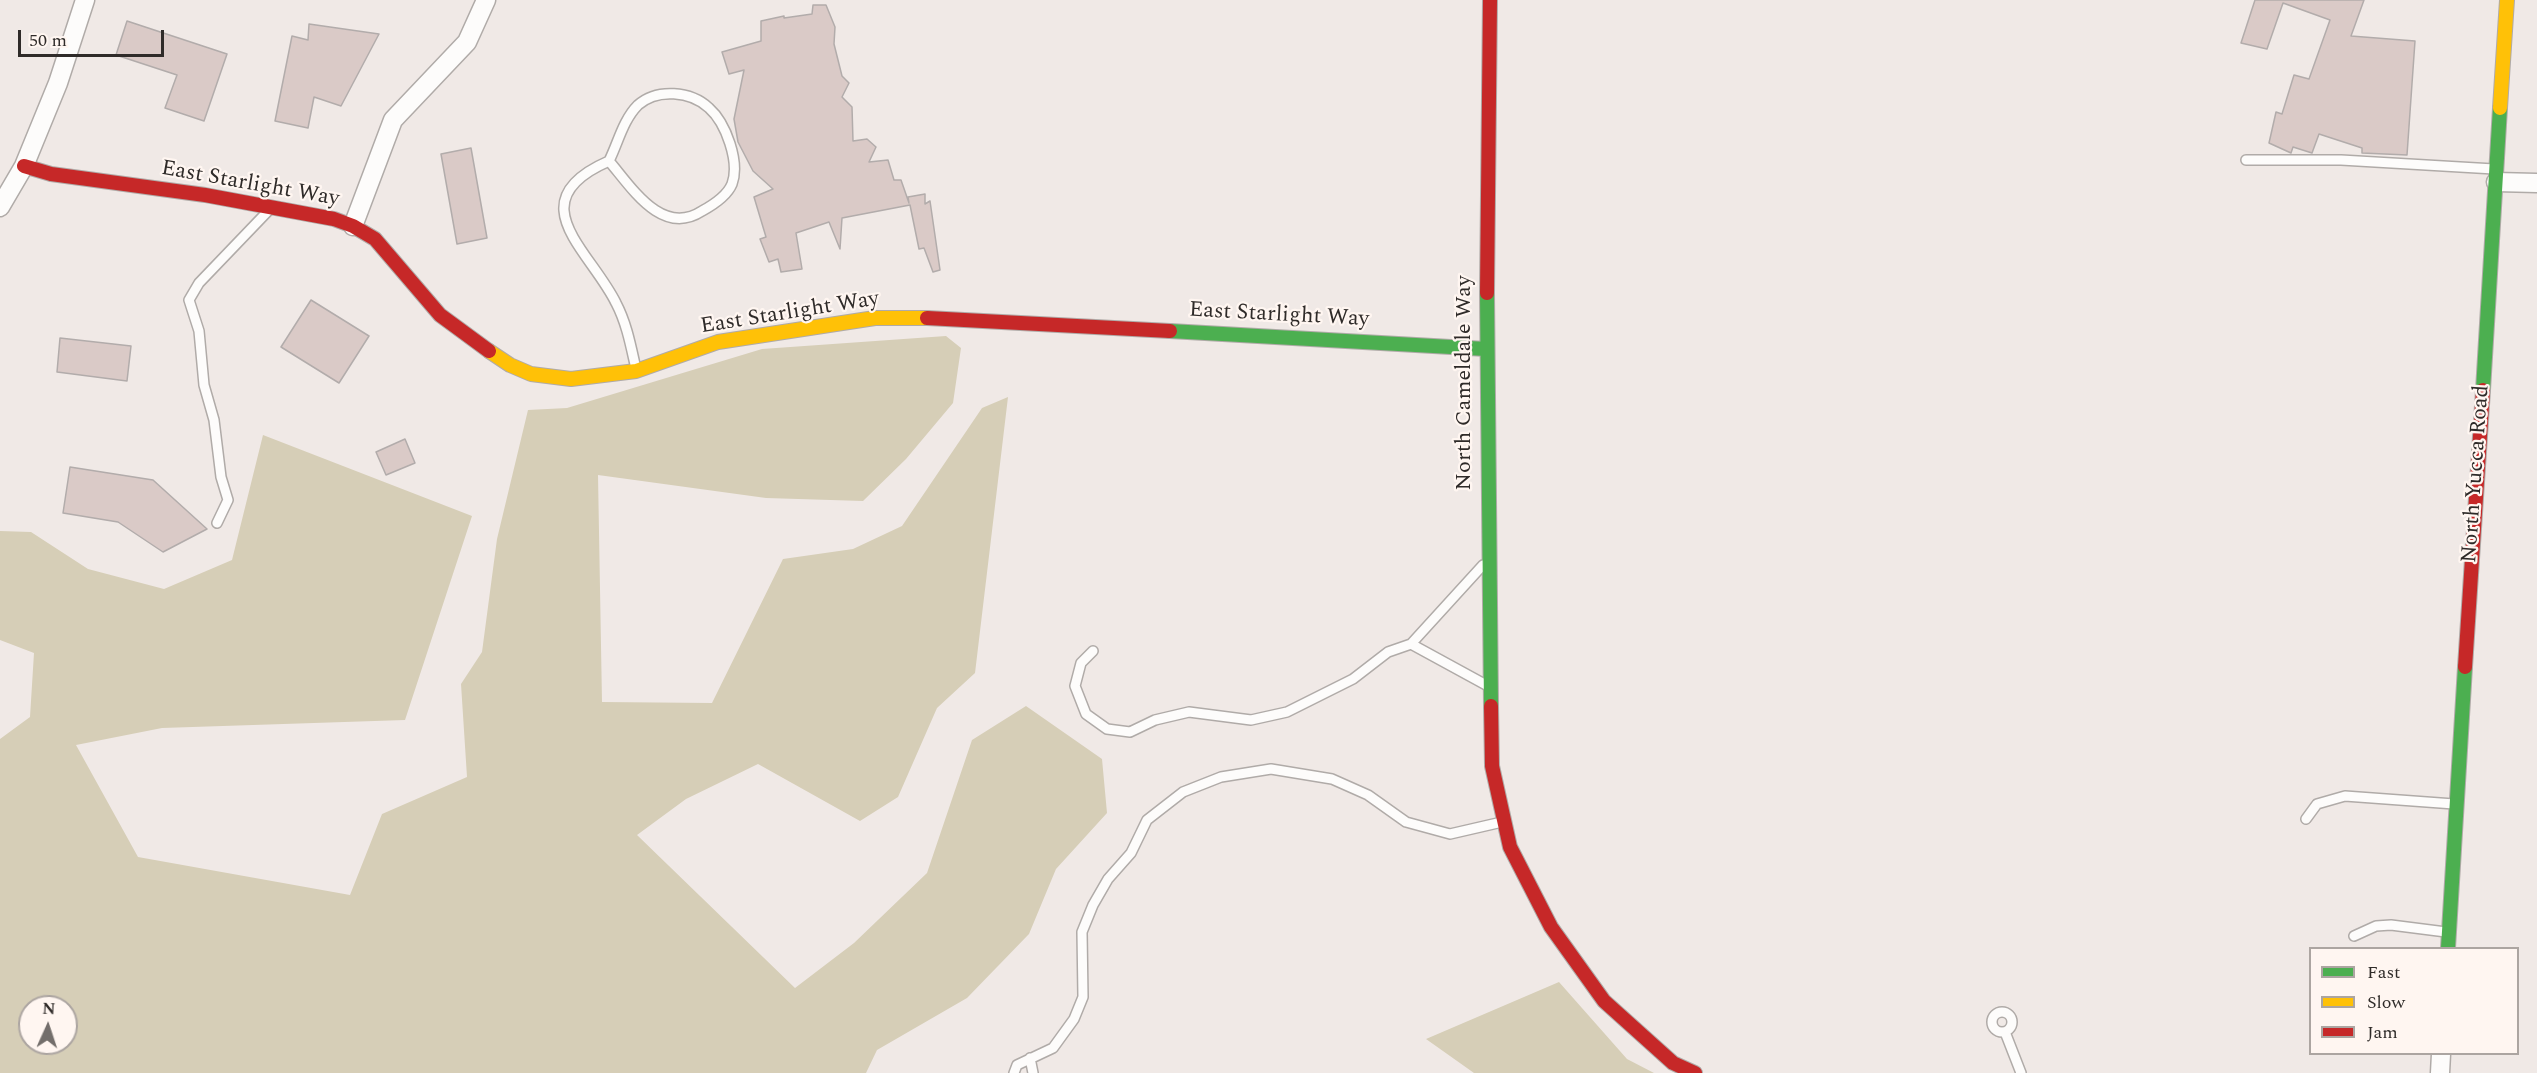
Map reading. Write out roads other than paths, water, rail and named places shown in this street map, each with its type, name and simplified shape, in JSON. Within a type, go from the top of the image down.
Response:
[{"type":"street","points":[[0,207],[24,166],[58,83],[85,0]]},
{"type":"street","points":[[353,226],[393,120],[467,42],[486,0]]},
{"type":"street","name":"North Cameldale Way","points":[[1490,0],[1486,349],[1492,765],[1510,847],[1551,927],[1604,1001],[1673,1063],[1695,1073]]},
{"type":"street","name":"North Yucca Road","points":[[2448,947],[2507,0]]},
{"type":"street","name":"East Starlight Way","points":[[24,166],[51,174],[205,195],[334,219],[353,226],[375,239],[440,315],[510,365],[531,374],[571,379],[636,371],[718,342],[875,318],[952,318],[1486,349]]},
{"type":"street","points":[[2496,176],[2537,183]]},
{"type":"street","points":[[2440,1073],[2441,1055]]},
{"type":"lane","points":[[609,161],[658,214],[680,218],[693,217],[727,192],[732,182],[734,167],[729,143],[719,121],[709,107],[692,98],[674,94],[658,94],[640,104],[623,128],[609,161],[587,171],[568,191],[565,211],[573,239],[616,303],[628,334],[636,371]]},
{"type":"lane","points":[[2246,160],[2342,160],[2496,176]]},
{"type":"lane","points":[[217,523],[228,500],[221,477],[214,420],[204,385],[199,331],[189,300],[199,283],[272,208]]},
{"type":"lane","points":[[1093,651],[1081,663],[1075,686],[1086,714],[1107,729],[1130,732],[1155,720],[1189,712],[1251,720],[1287,712],[1353,679],[1388,652],[1412,644],[1489,558]]},
{"type":"lane","points":[[1412,644],[1491,688]]},
{"type":"lane","points":[[1014,1073],[1017,1065],[1053,1048],[1074,1019],[1083,998],[1082,932],[1093,905],[1108,879],[1131,854],[1147,820],[1183,792],[1221,777],[1271,769],[1332,779],[1368,795],[1406,822],[1450,834],[1504,821]]},
{"type":"lane","points":[[2306,819],[2317,804],[2345,796],[2457,804]]},
{"type":"lane","points":[[2354,936],[2376,926],[2384,925],[2449,932]]},
{"type":"lane","points":[[2005,1032],[2021,1073]]},
{"type":"lane","points":[[1030,1058],[1033,1073]]}]
